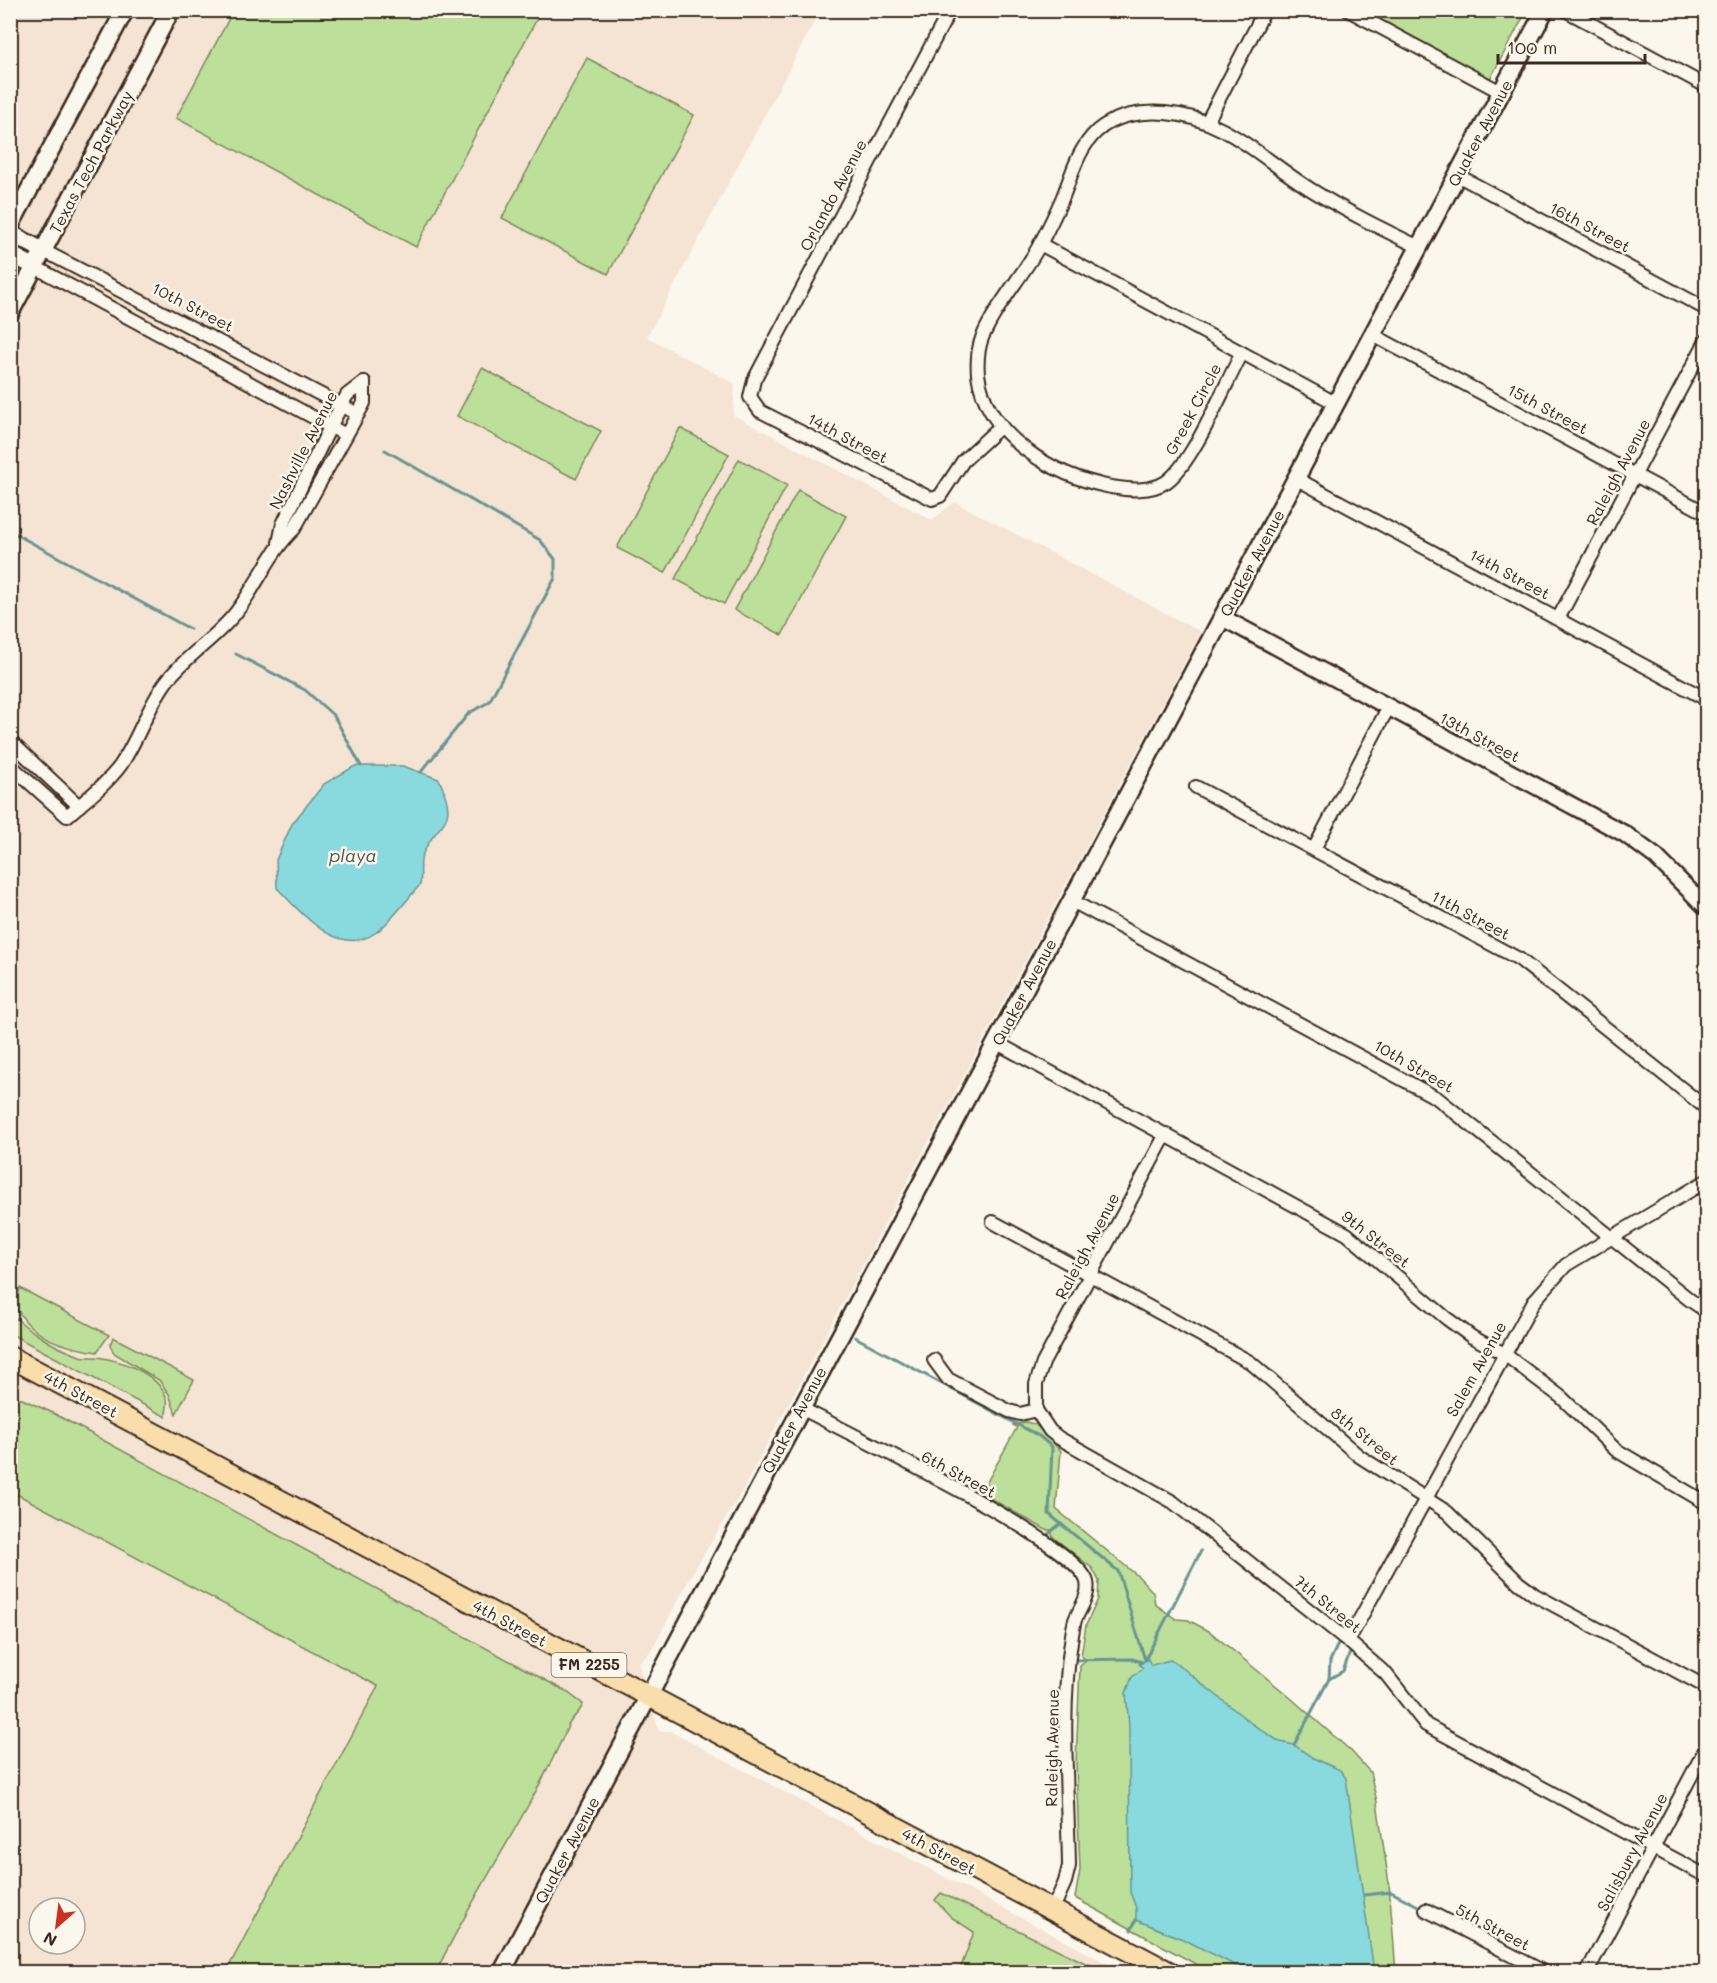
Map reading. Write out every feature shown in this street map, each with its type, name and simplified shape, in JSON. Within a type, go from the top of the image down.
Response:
[{"type":"main road","points":[[10,226],[125,10]]},
{"type":"main road","name":"Texas Tech Parkway","points":[[10,313],[171,10]]},
{"type":"main road","name":"Quaker Avenue","points":[[502,1972],[1545,10]]},
{"type":"main road","name":"4th Street","points":[[10,1357],[1168,1972]]},
{"type":"street","name":"Orlando Avenue","points":[[750,397],[754,380],[950,10]]},
{"type":"street","points":[[1207,122],[1265,10]]},
{"type":"street","points":[[1348,10],[1501,92]]},
{"type":"street","points":[[1565,10],[1707,86]]},
{"type":"street","name":"Greek Circle","points":[[1242,353],[1186,460],[1167,481],[1153,488],[1121,489],[1068,475],[1041,460],[1001,426],[982,393],[978,354],[987,329],[1040,244],[1077,159],[1099,129],[1113,120],[1145,113],[1167,113],[1207,122],[1240,138],[1307,188],[1419,248]]},
{"type":"street","name":"16th Street","points":[[1457,175],[1707,309]]},
{"type":"street","name":"10th Street","points":[[10,233],[358,414]]},
{"type":"street","name":"Greek Circle","points":[[1040,244],[1337,404]]},
{"type":"street","points":[[10,254],[346,435]]},
{"type":"street","name":"15th Street","points":[[1373,335],[1707,513]]},
{"type":"street","name":"Raleigh Avenue","points":[[1558,619],[1707,341]]},
{"type":"street","name":"Nashville Avenue","points":[[10,765],[68,816],[99,789],[120,765],[143,718],[166,681],[185,659],[232,618],[260,579],[279,544],[294,529],[364,403],[364,382],[347,395],[330,427],[283,524],[279,544]]},
{"type":"street","name":"14th Street","points":[[750,397],[760,411],[928,499],[938,498],[963,461],[1001,426]]},
{"type":"street","name":"14th Street","points":[[1297,479],[1707,699]]},
{"type":"street","name":"13th Street","points":[[1223,618],[1625,834],[1656,857],[1707,907]]},
{"type":"street","points":[[1314,849],[1388,708]]},
{"type":"street","points":[[10,741],[79,806]]},
{"type":"street","name":"11th Street","points":[[1196,787],[1519,959],[1707,1108]]},
{"type":"street","name":"10th Street","points":[[1072,901],[1437,1098],[1690,1300],[1707,1311]]},
{"type":"street","name":"9th Street","points":[[997,1043],[1347,1234],[1446,1318],[1472,1337],[1503,1353],[1561,1396],[1616,1450],[1707,1503]]},
{"type":"street","name":"Raleigh Avenue","points":[[1036,1410],[1036,1384],[1043,1363],[1166,1134]]},
{"type":"street","name":"Salem Avenue","points":[[1348,1641],[1503,1353],[1534,1300],[1566,1265],[1707,1181]]},
{"type":"street","name":"8th Street","points":[[993,1222],[1250,1362],[1359,1455],[1448,1512],[1519,1583],[1535,1595],[1707,1687]]},
{"type":"street","points":[[934,1360],[948,1378],[1009,1411],[1020,1414],[1036,1410]]},
{"type":"street","name":"6th Street","points":[[801,1408],[1019,1525],[1076,1566],[1087,1579],[1088,1585]]},
{"type":"street","name":"7th Street","points":[[1036,1410],[1050,1431],[1059,1438],[1167,1498],[1348,1641],[1386,1674],[1426,1725],[1707,1876]]},
{"type":"street","name":"Raleigh Avenue","points":[[1052,1911],[1065,1882],[1069,1866],[1065,1757],[1070,1647],[1074,1622],[1088,1592],[1088,1585]]},
{"type":"street","name":"Salisbury Avenue","points":[[1587,1972],[1707,1748]]},
{"type":"street","name":"5th Street","points":[[1426,1910],[1544,1972]]},
{"type":"shaded area","points":[[11,11],[820,11],[647,337],[735,384],[733,415],[932,520],[955,502],[1201,632],[742,1491],[692,1574],[655,1644],[647,1656],[638,1663],[659,1731],[670,1731],[1123,1972],[11,1972]]},
{"type":"green space","points":[[1375,10],[1519,10],[1525,14],[1491,77],[1486,78],[1372,17]]},
{"type":"green space","points":[[233,11],[541,11],[416,247],[176,118]]},
{"type":"green space","points":[[587,58],[694,115],[608,274],[502,218]]},
{"type":"green space","points":[[482,368],[601,431],[576,479],[457,416]]},
{"type":"green space","points":[[680,428],[729,454],[665,573],[617,548]]},
{"type":"green space","points":[[739,459],[787,485],[724,604],[675,579]]},
{"type":"green space","points":[[798,490],[846,516],[782,635],[734,610]]},
{"type":"green space","points":[[20,1288],[109,1335],[97,1352],[61,1344],[50,1339],[30,1326],[22,1317],[15,1305]]},
{"type":"green space","points":[[10,1313],[34,1333],[60,1348],[80,1356],[100,1357],[122,1363],[141,1371],[157,1383],[163,1391],[168,1404],[166,1417],[11,1334]]},
{"type":"green space","points":[[113,1337],[194,1380],[176,1414],[169,1394],[159,1380],[114,1353],[110,1345]]},
{"type":"green space","points":[[11,1394],[53,1413],[567,1692],[583,1704],[570,1723],[436,1972],[226,1972],[378,1686],[11,1491]]},
{"type":"green space","points":[[1025,1422],[1035,1424],[1061,1451],[1056,1509],[1139,1577],[1153,1592],[1155,1604],[1176,1619],[1188,1620],[1209,1631],[1285,1693],[1351,1751],[1370,1772],[1377,1802],[1389,1884],[1396,1972],[1210,1972],[1075,1898],[1080,1870],[1076,1763],[1080,1666],[1087,1660],[1081,1656],[1086,1625],[1098,1599],[1099,1581],[1092,1568],[1053,1537],[1051,1530],[1046,1530],[981,1493],[1017,1427],[1013,1425]]},
{"type":"green space","points":[[941,1893],[1104,1972],[959,1972],[974,1932],[951,1917],[935,1900]]},
{"type":"water","name":"playa","points":[[355,766],[403,766],[439,779],[448,807],[444,822],[422,856],[420,885],[381,929],[361,940],[347,940],[334,937],[321,929],[277,888],[276,860],[292,824],[324,784]]},
{"type":"water","points":[[1148,1659],[1151,1665],[1170,1660],[1175,1662],[1252,1724],[1280,1742],[1294,1745],[1313,1758],[1340,1770],[1346,1778],[1374,1972],[1248,1972],[1185,1940],[1136,1920],[1136,1908],[1130,1892],[1129,1726],[1126,1693],[1132,1677],[1143,1668],[1139,1664]]},
{"type":"waterway","points":[[385,450],[540,540],[555,559],[555,578],[489,702],[469,713],[421,772]]},
{"type":"waterway","points":[[10,531],[190,629]]},
{"type":"waterway","points":[[236,654],[305,690],[334,716],[361,766]]},
{"type":"waterway","points":[[855,1337],[1039,1436],[1052,1447],[1049,1514],[1118,1571],[1145,1660]]},
{"type":"waterway","points":[[1045,1537],[1060,1524]]},
{"type":"waterway","points":[[1146,1658],[1201,1551]]},
{"type":"waterway","points":[[1329,1679],[1330,1661],[1340,1640]]},
{"type":"waterway","points":[[1294,1745],[1329,1679],[1343,1671],[1351,1650]]},
{"type":"waterway","points":[[1072,1660],[1132,1659],[1142,1662]]},
{"type":"waterway","points":[[1364,1895],[1391,1892],[1422,1908]]},
{"type":"waterway","points":[[1131,1930],[1136,1920]]}]
